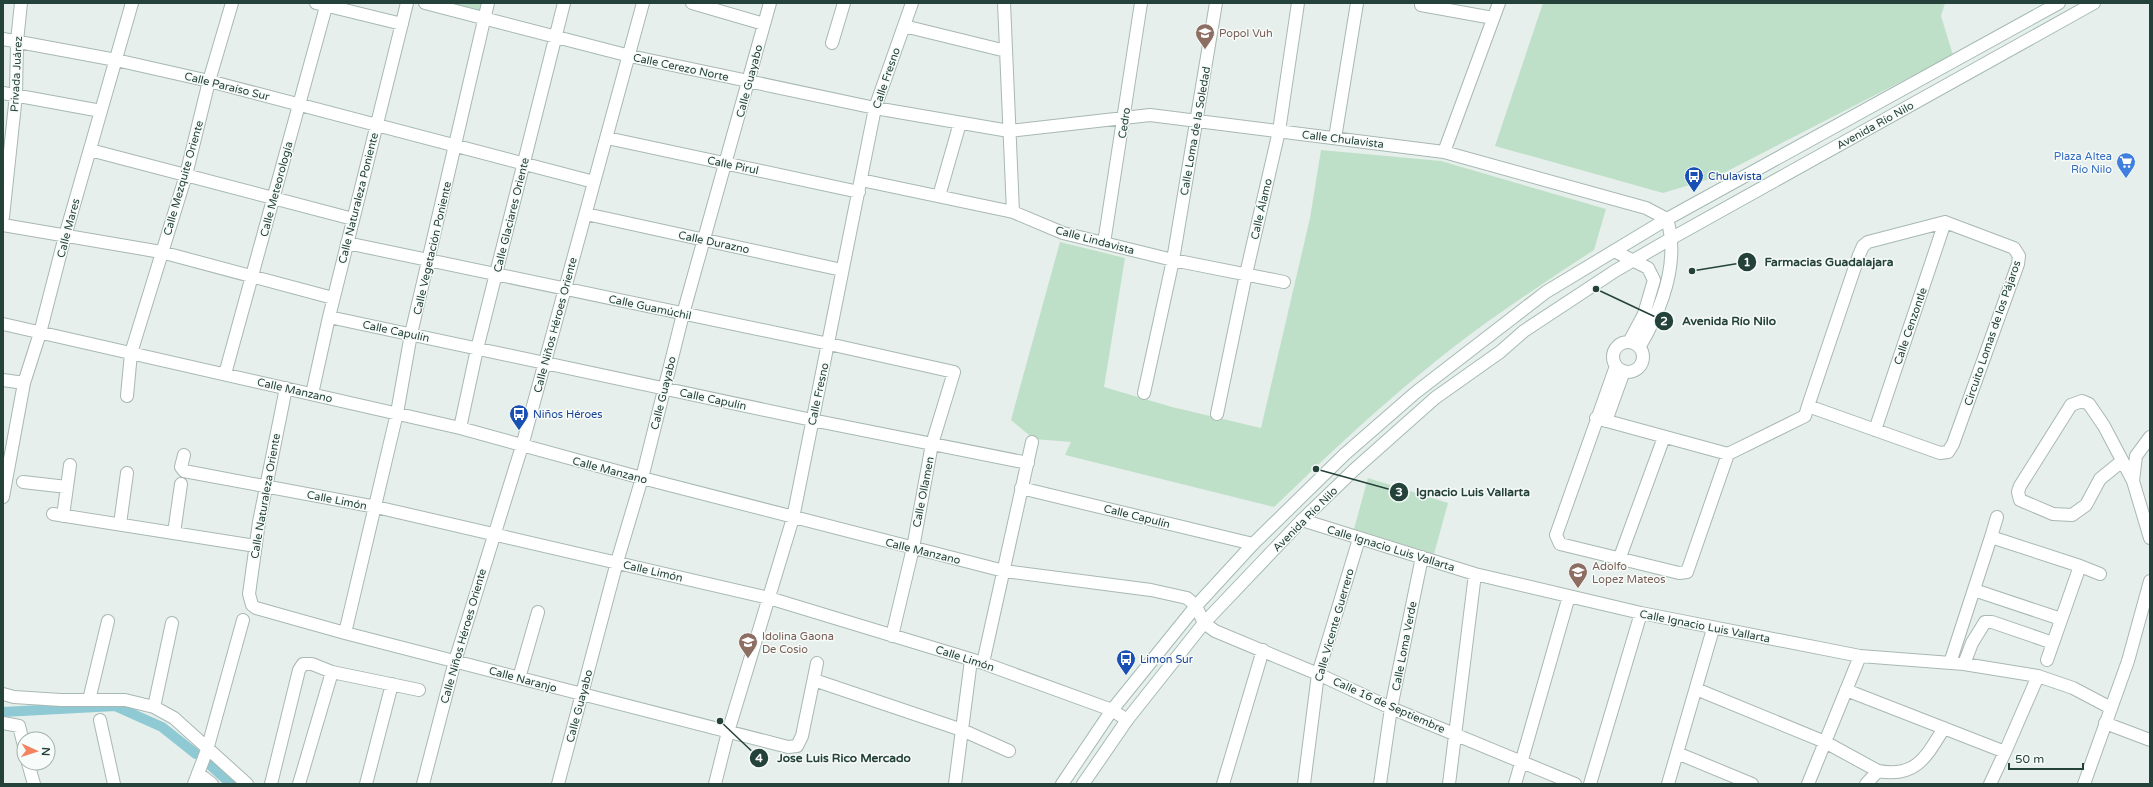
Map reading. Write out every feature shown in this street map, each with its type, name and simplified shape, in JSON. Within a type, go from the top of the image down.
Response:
[{"type":"street","name":"Privada Juárez","points":[[3,217],[16,95],[17,41],[21,3]]},
{"type":"street","name":"Calle Mares","points":[[3,497],[7,455],[24,383],[40,333],[65,236],[132,3]]},
{"type":"street","name":"Calle Mezquite Oriente","points":[[127,396],[131,353],[186,175],[209,81],[232,3]]},
{"type":"street","name":"Calle Naturaleza Poniente","points":[[312,394],[333,298],[407,3]]},
{"type":"street","name":"Calle Cerezo Norte","points":[[426,3],[630,56],[874,108],[1010,131]]},
{"type":"street","name":"Calle Vegetación Poniente","points":[[345,633],[398,413],[411,334],[452,145],[488,3]]},
{"type":"street","name":"Calle Glaciares Oriente","points":[[460,428],[478,348],[564,3]]},
{"type":"street","name":"Calle Niños Héroes Oriente","points":[[423,784],[455,661],[493,534],[522,446],[630,56],[643,3]]},
{"type":"street","points":[[692,3],[764,24]]},
{"type":"street","name":"Calle Guayabo","points":[[558,784],[617,562],[642,478],[663,388],[683,314],[770,3]]},
{"type":"street","points":[[832,43],[844,3]]},
{"type":"street","name":"Calle Fresno","points":[[715,784],[728,732],[792,518],[860,186],[874,108],[912,3]]},
{"type":"street","points":[[1004,3],[1013,212]]},
{"type":"street","name":"Cedro","points":[[1104,243],[1125,118],[1141,3]]},
{"type":"street","name":"Calle Loma de la Soledad","points":[[1144,393],[1173,260],[1216,3]]},
{"type":"street","name":"Calle Álamo","points":[[1217,414],[1246,274],[1279,131],[1298,3]]},
{"type":"street","points":[[1335,138],[1357,3]]},
{"type":"street","points":[[1444,152],[1498,3]]},
{"type":"street","name":"Avenida Río Nilo","points":[[1062,784],[1112,710],[1196,606],[1253,544],[1345,454],[1425,385],[1546,292],[1667,219],[2059,3]]},
{"type":"street","name":"Avenida Río Nilo","points":[[1083,784],[1127,720],[1204,623],[1302,520],[1354,470],[1435,398],[1500,352],[1524,331],[1632,261],[2094,3]]},
{"type":"street","points":[[323,4],[402,24]]},
{"type":"street","name":"Calle Meteorología","points":[[225,374],[253,277],[273,197],[299,105],[323,4]]},
{"type":"street","points":[[1421,5],[1493,18]]},
{"type":"street","points":[[904,26],[1006,51]]},
{"type":"street","name":"Calle Paraíso Sur","points":[[3,39],[116,60],[209,81],[594,182]]},
{"type":"street","points":[[3,93],[101,111]]},
{"type":"street","name":"Calle Chulavista","points":[[1010,131],[1150,115],[1444,152],[1646,208],[1667,219]]},
{"type":"street","points":[[938,196],[960,123]]},
{"type":"street","name":"Calle Pirul","points":[[607,138],[726,163],[860,186]]},
{"type":"street","points":[[90,150],[353,219]]},
{"type":"street","name":"Calle Lindavista","points":[[860,186],[938,196],[1013,212],[1063,233],[1173,260],[1284,282]]},
{"type":"street","name":"Calle Durazno","points":[[586,214],[842,270]]},
{"type":"street","points":[[1634,344],[1661,301],[1670,261],[1672,238],[1667,219]]},
{"type":"street","points":[[1601,419],[1728,454],[1804,416],[1863,246],[1872,240],[1945,222]]},
{"type":"street","name":"Circuito Lomas de los Pájaros","points":[[1808,406],[1940,453],[1948,452],[1953,444],[2018,264],[2019,256],[2014,248],[1945,222]]},
{"type":"street","name":"Calle Cenzontle","points":[[1875,430],[1945,222]]},
{"type":"street","points":[[3,225],[161,252],[333,298]]},
{"type":"street","name":"Calle Guamúchil","points":[[347,243],[954,372]]},
{"type":"street","points":[[1614,251],[1644,266],[1651,272],[1654,280],[1650,300],[1634,344]]},
{"type":"street","points":[[1651,272],[1657,273],[1665,271],[1670,261]]},
{"type":"street","name":"Calle Capulín","points":[[329,317],[812,420],[1028,463]]},
{"type":"street","name":"Calle Manzano","points":[[3,324],[460,428],[792,518],[1004,571],[1151,590],[1187,598],[1196,606]]},
{"type":"street","points":[[1622,343],[1634,344],[1644,352],[1643,363],[1635,370],[1620,368],[1612,356],[1614,350],[1622,343]]},
{"type":"street","points":[[1620,368],[1556,534],[1558,540],[1563,546],[1620,557],[1679,573],[1686,572],[1728,454]]},
{"type":"street","name":"Calle Ollamen","points":[[892,636],[913,548],[932,444],[954,372]]},
{"type":"street","points":[[3,380],[24,383]]},
{"type":"street","points":[[1425,385],[1435,398]]},
{"type":"street","name":"Calle Naturaleza Oriente","points":[[252,605],[250,594],[259,522],[286,388]]},
{"type":"street","points":[[2122,461],[2100,479],[2086,505],[2072,515],[2053,514],[2023,503],[2020,500],[2018,492],[2020,486],[2071,405],[2075,402],[2082,401],[2089,404],[2104,426],[2133,482],[2150,538]]},
{"type":"street","points":[[1620,557],[1664,436]]},
{"type":"street","points":[[2133,482],[2136,456],[2150,437]]},
{"type":"street","points":[[983,663],[1032,442]]},
{"type":"street","name":"Calle Limón","points":[[184,455],[181,467],[184,471],[376,507],[769,598],[983,663],[1112,710],[1127,720]]},
{"type":"street","points":[[70,464],[67,487],[58,515],[256,546]]},
{"type":"street","points":[[120,524],[127,473]]},
{"type":"street","points":[[23,482],[67,487]]},
{"type":"street","points":[[174,533],[181,484]]},
{"type":"street","name":"Calle Capulín","points":[[1021,488],[1253,544]]},
{"type":"street","points":[[1950,663],[1997,517]]},
{"type":"street","name":"Calle Ignacio Luis Vallarta","points":[[1302,520],[1359,539],[1422,556],[1475,574],[1713,629],[1860,656],[1964,664],[2038,676],[2073,688],[2111,708]]},
{"type":"street","points":[[241,544],[259,522]]},
{"type":"street","points":[[1991,537],[2100,574]]},
{"type":"street","name":"Calle Vicente Guerrero","points":[[1304,784],[1318,674],[1359,539]]},
{"type":"street","name":"Calle Loma Verde","points":[[1380,784],[1391,708],[1422,556]]},
{"type":"street","points":[[2047,660],[2080,566]]},
{"type":"street","points":[[1450,784],[1475,574]]},
{"type":"street","points":[[2084,784],[2128,661],[2150,581]]},
{"type":"street","points":[[1974,590],[2061,619]]},
{"type":"street","points":[[1515,784],[1569,596]]},
{"type":"street","name":"Calle Naranjo","points":[[252,605],[260,610],[345,633],[788,747],[797,746],[802,736],[814,680]]},
{"type":"street","points":[[1196,606],[1204,623]]},
{"type":"street","points":[[519,678],[538,612]]},
{"type":"street","points":[[1590,784],[1641,613]]},
{"type":"street","points":[[212,784],[196,779],[207,750],[243,620]]},
{"type":"street","points":[[89,700],[108,621]]},
{"type":"street","points":[[1964,664],[1972,643],[1982,624],[1988,621],[2053,643]]},
{"type":"street","points":[[154,706],[172,623]]},
{"type":"street","name":"Calle 16 de Septiembre","points":[[1204,623],[1215,631],[1318,674],[1391,708],[1575,784]]},
{"type":"street","points":[[1668,784],[1713,629]]},
{"type":"street","points":[[1957,638],[1972,643]]},
{"type":"street","points":[[1223,784],[1263,650]]},
{"type":"street","points":[[1808,784],[1860,656]]},
{"type":"street","points":[[955,784],[971,660]]},
{"type":"street","points":[[817,663],[814,680],[962,730],[1009,751]]},
{"type":"street","points":[[271,784],[299,670],[303,664],[312,664],[332,672],[419,690]]},
{"type":"street","points":[[299,784],[332,672]]},
{"type":"street","points":[[1990,784],[2038,676]]},
{"type":"street","points":[[366,784],[392,684]]},
{"type":"street","points":[[1696,689],[1825,742],[1878,771],[1890,773],[1905,772],[1915,766],[1929,752],[1944,728]]},
{"type":"street","points":[[1846,690],[2005,752]]},
{"type":"street","points":[[3,694],[30,698],[125,700],[154,706],[174,718],[207,750],[247,784]]},
{"type":"street","points":[[100,720],[114,784]]},
{"type":"street","points":[[3,723],[19,726],[20,731]]},
{"type":"street","points":[[2105,723],[2150,740]]},
{"type":"street","points":[[1677,753],[1752,784]]},
{"type":"street","points":[[30,771],[34,784]]},
{"type":"street","points":[[1866,784],[1878,771]]},
{"type":"green space","points":[[442,3],[486,3],[483,14]]},
{"type":"green space","points":[[1543,3],[1945,3],[1941,16],[1953,55],[1716,177],[1663,193],[1495,146]]},
{"type":"green space","points":[[1321,150],[1441,161],[1606,209],[1594,250],[1466,338],[1405,386],[1329,454],[1274,507],[1065,455],[1071,442],[1034,439],[1011,420],[1060,242],[1125,258],[1104,387],[1172,407],[1261,428],[1310,218]]},
{"type":"green space","points":[[1368,478],[1448,503],[1434,554],[1354,529]]},
{"type":"waterway","points":[[3,712],[115,706],[162,727],[196,754]]},
{"type":"waterway","points":[[210,765],[231,784]]},
{"type":"place","name":"Popol Vuh","points":[[1205,50]]},
{"type":"place","name":"Plaza Altea Río Nilo","points":[[2126,179]]},
{"type":"place","name":"Chulavista","points":[[1694,193]]},
{"type":"place","name":"Farmacias Guadalajara","points":[[1692,271]]},
{"type":"place","name":"Avenida Río Nilo","points":[[1596,289]]},
{"type":"place","name":"Niños Héroes","points":[[519,431]]},
{"type":"place","name":"Ignacio Luis Vallarta","points":[[1316,469]]},
{"type":"place","name":"Adolfo Lopez Mateos","points":[[1578,589]]},
{"type":"place","name":"Idolina Gaona De Cosio","points":[[748,659]]},
{"type":"place","name":"Limon Sur","points":[[1126,676]]},
{"type":"place","name":"Jose Luis Rico Mercado","points":[[720,721]]}]
